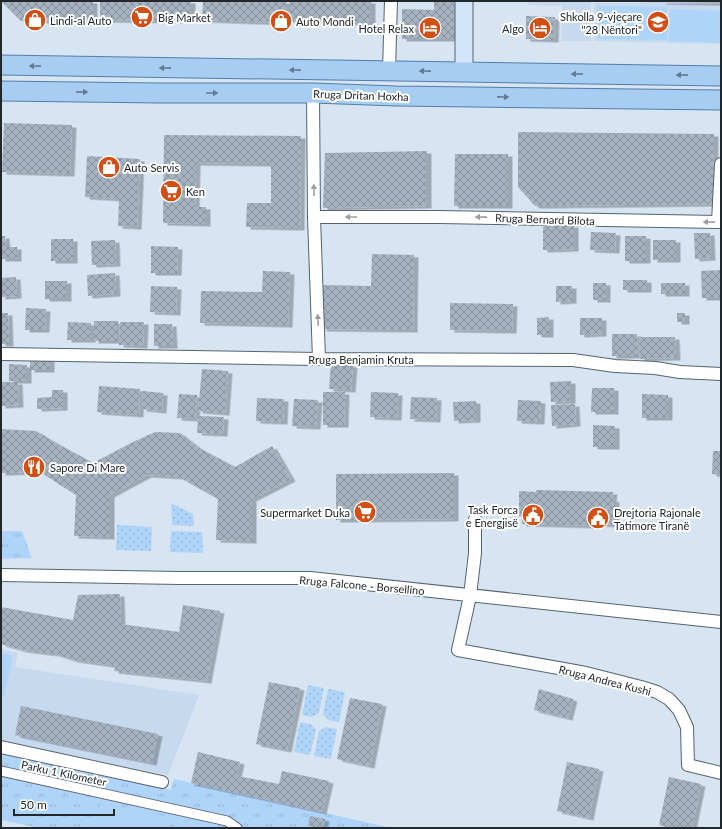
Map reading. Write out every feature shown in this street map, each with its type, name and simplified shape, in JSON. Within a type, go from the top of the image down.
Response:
[{"type":"main road","points":[[464,1],[464,97]]},
{"type":"main road","points":[[1,65],[721,76]]},
{"type":"main road","name":"Rruga Dritan Hoxha","points":[[1,91],[313,93],[396,96],[721,100]]},
{"type":"street","points":[[389,71],[391,1]]},
{"type":"street","points":[[313,93],[314,217],[319,358]]},
{"type":"street","name":"Rruga Bernard Bilota","points":[[314,217],[439,217],[718,222],[721,164]]},
{"type":"street","name":"Rruga Benjamin Kruta","points":[[1,354],[573,360],[615,366],[721,374]]},
{"type":"street","points":[[470,596],[475,553],[475,519]]},
{"type":"street","name":"Rruga Falcone - Borsellino","points":[[1,575],[180,578],[310,578],[721,622]]},
{"type":"street","name":"Rruga Andrea Kushi","points":[[470,596],[458,650],[586,673],[657,692],[669,699],[680,710],[686,727],[688,765],[721,773]]},
{"type":"street","points":[[1,747],[162,782]]},
{"type":"street","name":"Parku 1 Kilometer","points":[[1,771],[226,821],[237,828]]},
{"type":"shaded area","points":[[528,1],[591,1],[590,41],[562,41],[562,6],[528,5]]},
{"type":"shaded area","name":"Shkolla 9-vjeçare \"28 Nëntori\"","points":[[643,1],[721,1],[721,44],[594,41],[594,3],[643,3]]},
{"type":"shaded area","points":[[1,649],[18,653],[15,667],[199,695],[168,775],[1,741]]},
{"type":"green space","points":[[597,6],[667,7],[667,40],[597,39]]},
{"type":"green space","points":[[670,9],[721,11],[721,43],[668,41]]},
{"type":"green space","points":[[171,503],[193,514],[194,526],[172,525]]},
{"type":"green space","points":[[117,525],[152,527],[151,551],[116,550]]},
{"type":"green space","points":[[1,531],[22,531],[32,558],[1,559]]},
{"type":"green space","points":[[171,531],[202,532],[203,553],[170,552]]},
{"type":"green space","points":[[1,653],[13,656],[4,697],[1,696]]},
{"type":"green space","points":[[308,685],[324,688],[319,713],[312,717],[302,715]]},
{"type":"green space","points":[[328,689],[345,692],[339,722],[328,720],[323,714]]},
{"type":"green space","points":[[300,722],[311,724],[316,730],[310,755],[294,752]]},
{"type":"green space","points":[[326,727],[337,729],[331,759],[314,756],[319,731]]},
{"type":"green space","points":[[1,751],[171,790],[174,779],[392,828],[39,828],[1,820]]},
{"type":"green space","points":[[100,803],[168,817],[166,828],[94,828]]},
{"type":"green space","points":[[176,819],[214,828],[174,828]]},
{"type":"building","points":[[1,1],[93,1],[93,20],[21,21]]},
{"type":"building","points":[[100,1],[191,1],[191,21],[100,20]]},
{"type":"building","points":[[203,1],[286,1],[286,23],[202,20]]},
{"type":"building","points":[[290,1],[371,1],[371,23],[290,22]]},
{"type":"building","points":[[434,1],[454,1],[454,39],[402,39],[402,9],[434,10]]},
{"type":"building","points":[[721,1],[721,3],[662,2]]},
{"type":"building","name":"Algo","points":[[526,16],[555,17],[554,40],[526,39]]},
{"type":"building","points":[[4,123],[72,125],[70,174],[2,172]]},
{"type":"building","points":[[518,132],[714,134],[713,204],[535,206],[518,187]]},
{"type":"building","points":[[164,135],[301,136],[300,228],[246,227],[247,203],[271,203],[271,164],[196,163],[195,207],[206,207],[206,224],[163,223]]},
{"type":"building","points":[[427,151],[427,206],[323,208],[325,153]]},
{"type":"building","points":[[455,154],[508,154],[508,206],[454,206]]},
{"type":"building","points":[[87,156],[140,159],[137,227],[118,226],[119,199],[85,197]]},
{"type":"building","points":[[574,225],[574,249],[543,250],[543,226]]},
{"type":"building","points":[[591,232],[616,233],[615,251],[590,250]]},
{"type":"building","points":[[694,233],[710,233],[711,258],[695,259]]},
{"type":"building","points":[[1,236],[5,236],[6,247],[17,247],[17,259],[1,259]]},
{"type":"building","points":[[625,236],[646,236],[646,261],[625,261]]},
{"type":"building","points":[[51,239],[73,239],[73,261],[51,261]]},
{"type":"building","points":[[115,240],[116,264],[92,265],[91,241]]},
{"type":"building","points":[[653,240],[676,240],[676,260],[653,260]]},
{"type":"building","points":[[151,246],[178,247],[177,273],[151,273]]},
{"type":"building","points":[[372,254],[414,255],[413,330],[322,329],[322,285],[371,286]]},
{"type":"building","points":[[721,270],[721,298],[702,298],[701,271]]},
{"type":"building","points":[[263,271],[290,272],[288,325],[200,323],[201,291],[262,292]]},
{"type":"building","points":[[115,273],[116,294],[88,296],[87,275]]},
{"type":"building","points":[[16,277],[17,296],[1,297],[1,278]]},
{"type":"building","points":[[623,280],[647,280],[647,290],[623,290]]},
{"type":"building","points":[[45,281],[67,281],[67,299],[45,299]]},
{"type":"building","points":[[593,283],[606,283],[606,300],[593,300]]},
{"type":"building","points":[[661,283],[685,283],[685,294],[661,294]]},
{"type":"building","points":[[151,286],[177,287],[176,313],[150,312]]},
{"type":"building","points":[[556,286],[572,286],[572,301],[556,302]]},
{"type":"building","points":[[450,303],[513,304],[512,331],[450,330]]},
{"type":"building","points":[[26,308],[46,309],[45,330],[25,330]]},
{"type":"building","points":[[1,313],[8,313],[9,344],[1,344]]},
{"type":"building","points":[[677,313],[685,313],[685,322],[677,322]]},
{"type":"building","points":[[549,317],[549,335],[537,335],[537,318]]},
{"type":"building","points":[[580,318],[602,318],[602,334],[580,335]]},
{"type":"building","points":[[94,321],[118,321],[118,341],[94,341]]},
{"type":"building","points":[[68,322],[91,323],[91,340],[67,340]]},
{"type":"building","points":[[120,322],[144,322],[143,346],[119,345]]},
{"type":"building","points":[[154,324],[172,324],[173,346],[154,346]]},
{"type":"building","points":[[612,334],[637,334],[638,356],[612,356]]},
{"type":"building","points":[[639,337],[675,337],[676,358],[640,359]]},
{"type":"building","points":[[30,359],[50,359],[50,370],[30,370]]},
{"type":"building","points":[[331,363],[353,365],[351,390],[329,389]]},
{"type":"building","points":[[9,364],[27,365],[27,381],[9,381]]},
{"type":"building","points":[[202,369],[228,371],[225,413],[198,411]]},
{"type":"building","points":[[571,381],[571,401],[551,402],[550,382]]},
{"type":"building","points":[[1,382],[18,382],[19,405],[1,406]]},
{"type":"building","points":[[99,386],[140,389],[139,415],[97,412]]},
{"type":"building","points":[[592,388],[614,388],[614,412],[591,412]]},
{"type":"building","points":[[52,390],[63,390],[63,408],[37,409],[37,398],[52,397]]},
{"type":"building","points":[[143,391],[163,393],[162,411],[142,409]]},
{"type":"building","points":[[323,392],[345,392],[344,425],[323,425]]},
{"type":"building","points":[[371,392],[398,393],[397,418],[370,417]]},
{"type":"building","points":[[179,394],[197,395],[195,419],[177,418]]},
{"type":"building","points":[[642,394],[668,395],[668,418],[642,418]]},
{"type":"building","points":[[411,397],[437,398],[436,420],[410,419]]},
{"type":"building","points":[[257,398],[284,399],[283,422],[256,421]]},
{"type":"building","points":[[294,399],[318,400],[316,427],[292,426]]},
{"type":"building","points":[[518,400],[541,401],[540,422],[517,421]]},
{"type":"building","points":[[476,401],[476,420],[454,421],[453,402]]},
{"type":"building","points":[[575,404],[576,424],[552,426],[551,405]]},
{"type":"building","points":[[198,416],[224,417],[223,434],[197,433]]},
{"type":"building","points":[[593,425],[615,426],[615,447],[593,447]]},
{"type":"building","points":[[1,429],[36,431],[93,463],[155,432],[180,433],[199,448],[235,467],[272,446],[291,479],[252,499],[252,541],[216,540],[218,499],[179,477],[147,475],[110,495],[110,537],[74,536],[76,495],[40,472],[1,473]]},
{"type":"building","points":[[713,451],[721,451],[721,475],[712,474]]},
{"type":"building","points":[[454,473],[454,519],[336,520],[336,474]]},
{"type":"building","points":[[536,490],[613,492],[612,499],[615,500],[615,525],[522,524],[522,516],[519,517],[519,491],[536,492]]},
{"type":"building","points":[[120,594],[121,624],[179,632],[183,605],[220,611],[207,681],[114,671],[116,666],[74,660],[55,654],[23,650],[1,644],[1,607],[73,620],[78,595]]},
{"type":"building","points":[[269,682],[300,688],[287,750],[256,744]]},
{"type":"building","points":[[539,689],[573,699],[568,718],[534,710]]},
{"type":"building","points":[[350,698],[382,704],[370,766],[337,759]]},
{"type":"building","points":[[21,706],[158,734],[152,763],[15,735]]},
{"type":"building","points":[[198,752],[240,762],[237,776],[279,784],[282,771],[329,781],[322,812],[191,783]]},
{"type":"building","points":[[567,762],[599,769],[589,818],[557,811]]},
{"type":"building","points":[[669,777],[701,784],[692,828],[671,828],[659,825]]},
{"type":"building","points":[[310,816],[325,819],[323,828],[308,826]]},
{"type":"place","name":"Big Market","points":[[142,17]]},
{"type":"place","name":"Lindi-al Auto","points":[[35,20]]},
{"type":"place","name":"Auto Mondi","points":[[281,21]]},
{"type":"place","name":"Shkolla 9-vjeçare \"28 Nëntori\"","points":[[658,22]]},
{"type":"place","name":"Hotel Relax","points":[[430,28]]},
{"type":"place","name":"Algo","points":[[540,28]]},
{"type":"place","name":"Auto Servis","points":[[109,167]]},
{"type":"place","name":"Ken","points":[[171,191]]},
{"type":"place","name":"Sapore Di Mare","points":[[34,467]]},
{"type":"place","name":"Supermarket Duka","points":[[365,512]]},
{"type":"place","name":"Task Forca e Energjisë","points":[[533,515]]},
{"type":"place","name":"Drejtoria Rajonale Tatimore Tiranë","points":[[598,518]]}]
